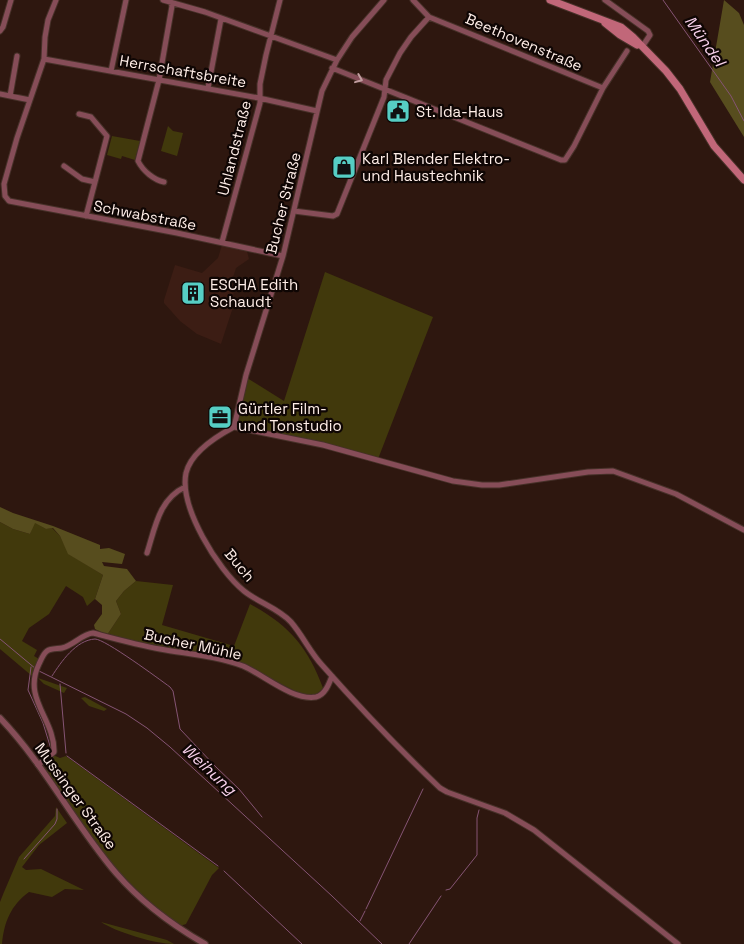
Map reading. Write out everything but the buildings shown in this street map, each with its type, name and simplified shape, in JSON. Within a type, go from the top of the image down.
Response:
[{"type":"main road","points":[[550,0],[621,27],[633,36],[680,89],[714,146],[744,180]]},
{"type":"street","points":[[0,31],[11,0]]},
{"type":"street","points":[[0,94],[30,100],[44,59],[48,20],[56,0]]},
{"type":"street","points":[[111,71],[126,0]]},
{"type":"street","points":[[163,0],[205,12],[337,60]]},
{"type":"street","name":"Uhlandstraße","points":[[222,242],[260,103],[259,98],[270,37],[280,0]]},
{"type":"street","name":"Bucher Straße","points":[[234,427],[246,376],[283,256],[322,91],[337,60],[362,24],[382,0]]},
{"type":"street","name":"Beethovenstraße","points":[[413,0],[429,17],[603,88]]},
{"type":"street","points":[[605,0],[648,31],[650,35],[642,47]]},
{"type":"street","points":[[164,182],[157,180],[138,161],[159,80],[172,6],[170,1]]},
{"type":"street","points":[[294,211],[333,216],[337,214],[385,90],[386,80],[400,53],[429,17]]},
{"type":"street","points":[[208,88],[221,19]]},
{"type":"street","points":[[332,68],[565,160],[603,88],[627,51]]},
{"type":"street","points":[[10,96],[17,56]]},
{"type":"street","name":"Herrschaftsbreite","points":[[44,59],[208,88],[317,111]]},
{"type":"street","name":"Schwabstraße","points":[[30,100],[4,184],[5,196],[9,202],[222,242],[283,256]]},
{"type":"street","points":[[80,114],[91,117],[107,136],[86,216]]},
{"type":"street","points":[[64,166],[82,179],[95,182]]},
{"type":"street","points":[[148,553],[160,511],[168,499],[185,487],[186,473],[196,455],[212,440],[234,427],[323,445],[452,481],[470,484],[499,485],[588,472],[613,471],[676,494],[744,530]]},
{"type":"street","name":"Buch","points":[[185,487],[199,533],[232,578],[243,591],[285,615],[320,663],[332,676]]},
{"type":"street","name":"Bucher Mühle","points":[[38,765],[54,752],[54,742],[34,693],[34,675],[48,650],[63,648],[87,634],[94,633],[140,646],[234,663],[301,696],[322,695],[332,676]]},
{"type":"street","points":[[332,676],[407,756],[440,788],[505,813],[534,830],[678,944]]},
{"type":"street","name":"Mussinger Straße","points":[[0,718],[23,744],[99,851],[132,889],[167,920],[205,944]]},
{"type":"shaded area","points":[[724,0],[739,13],[744,25],[744,137],[710,82]]},
{"type":"shaded area","points":[[168,126],[173,131],[183,133],[177,156],[161,151]]},
{"type":"shaded area","points":[[112,136],[140,141],[135,160],[122,156],[121,159],[107,155]]},
{"type":"shaded area","points":[[222,245],[247,251],[249,259],[236,268],[229,290],[234,291],[233,296],[236,298],[221,344],[197,334],[180,321],[164,303],[164,300],[175,265],[202,273],[218,258]]},
{"type":"shaded area","points":[[325,272],[433,317],[378,459],[237,426],[236,420],[247,378],[284,401]]},
{"type":"shaded area","points":[[0,507],[100,545],[100,549],[109,548],[125,554],[122,564],[102,562],[104,566],[127,569],[136,581],[116,601],[121,614],[107,635],[95,629],[94,625],[102,614],[102,605],[95,599],[103,575],[68,554],[60,536],[53,528],[46,529],[35,523],[30,534],[13,529],[0,522]]},
{"type":"shaded area","points":[[0,522],[13,529],[30,534],[34,522],[46,529],[52,528],[60,536],[69,554],[103,575],[95,599],[87,606],[83,597],[66,586],[49,614],[29,628],[22,641],[37,650],[34,656],[39,659],[32,676],[0,649]]},
{"type":"shaded area","points":[[136,581],[173,585],[162,625],[234,646],[250,604],[264,612],[296,638],[311,661],[323,688],[311,695],[305,694],[297,692],[250,668],[107,635],[121,614],[116,601]]},
{"type":"shaded area","points":[[38,678],[67,688],[64,693],[44,684]]},
{"type":"shaded area","points":[[85,697],[107,709],[104,711],[89,706],[81,698]]},
{"type":"shaded area","points":[[53,755],[60,758],[66,756],[219,868],[212,875],[186,924],[180,926],[155,908],[121,875],[82,824],[47,771],[46,763]]},
{"type":"shaded area","points":[[56,807],[67,823],[39,845],[22,867],[26,870],[41,869],[84,890],[65,889],[52,897],[29,892],[13,908],[7,921],[2,944],[0,944],[0,902],[4,892],[19,857],[55,816]]},
{"type":"shaded area","points":[[101,922],[167,940],[174,944],[136,937]]},
{"type":"waterway","name":"Mündel","points":[[663,0],[731,96],[744,121]]},
{"type":"waterway","name":"Weihung","points":[[0,639],[36,669]]},
{"type":"waterway","points":[[52,676],[75,647],[88,640],[95,639],[101,641],[132,660],[170,687],[173,691],[180,729],[239,789],[262,817]]},
{"type":"waterway","points":[[31,667],[28,690],[43,723],[51,749]]},
{"type":"waterway","name":"Weihung","points":[[39,671],[126,714],[147,728],[170,747],[382,944]]},
{"type":"waterway","points":[[60,684],[66,753]]},
{"type":"waterway","points":[[67,756],[218,866]]},
{"type":"waterway","points":[[53,758],[55,778]]},
{"type":"waterway","points":[[366,909],[423,789]]},
{"type":"waterway","points":[[24,859],[55,824],[57,809]]},
{"type":"waterway","points":[[446,890],[450,889],[477,855],[477,818],[479,810]]},
{"type":"waterway","points":[[224,871],[302,944]]},
{"type":"waterway","points":[[409,944],[441,896]]},
{"type":"waterway","points":[[360,921],[365,911]]},
{"type":"place","name":"St. Ida-Haus","points":[[398,111]]},
{"type":"place","name":"Karl Blender Elektro- und Haustechnik","points":[[344,167]]},
{"type":"place","name":"ESCHA Edith Schaudt","points":[[193,293]]},
{"type":"place","name":"Gürtler Film- und Tonstudio","points":[[220,417]]}]
